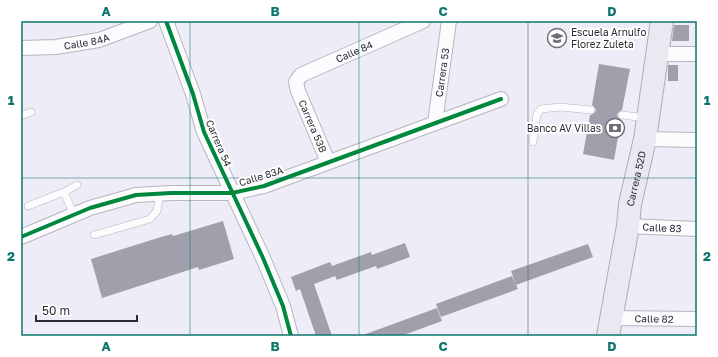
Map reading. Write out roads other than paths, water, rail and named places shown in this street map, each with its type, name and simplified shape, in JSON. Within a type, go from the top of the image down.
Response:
[{"type":"main road","name":"Carrera 52D","points":[[610,327],[628,226],[630,204],[647,129],[662,21]]},
{"type":"street","name":"Calle 84A","points":[[21,48],[56,47],[99,40],[150,21]]},
{"type":"street","name":"Carrera 54","points":[[166,21],[193,94],[204,132],[263,258],[283,306],[291,336]]},
{"type":"street","name":"Calle 84","points":[[298,91],[296,82],[301,75],[423,21]]},
{"type":"street","name":"Carrera 53","points":[[435,123],[449,21]]},
{"type":"street","points":[[658,54],[697,54]]},
{"type":"street","name":"Carrera 53B","points":[[298,91],[328,162]]},
{"type":"street","name":"Calle 83A","points":[[21,237],[90,208],[136,195],[160,193],[232,194],[264,186],[501,100]]},
{"type":"street","points":[[647,129],[697,140]]},
{"type":"street","name":"Calle 83","points":[[628,226],[697,229]]},
{"type":"street","name":"Calle 82","points":[[610,327],[697,319]]},
{"type":"lane","points":[[533,142],[537,114],[541,109],[560,107],[591,110]]},
{"type":"lane","points":[[21,116],[31,112]]},
{"type":"lane","points":[[622,115],[647,129]]},
{"type":"lane","points":[[28,206],[64,192],[76,185]]},
{"type":"lane","points":[[64,192],[74,215]]},
{"type":"lane","points":[[94,235],[150,219],[156,211],[160,193]]},
{"type":"place","name":"Escuela Arnulfo Florez Zuleta","points":[[557,38]]},
{"type":"place","name":"Banco AV Villas","points":[[615,128]]}]
